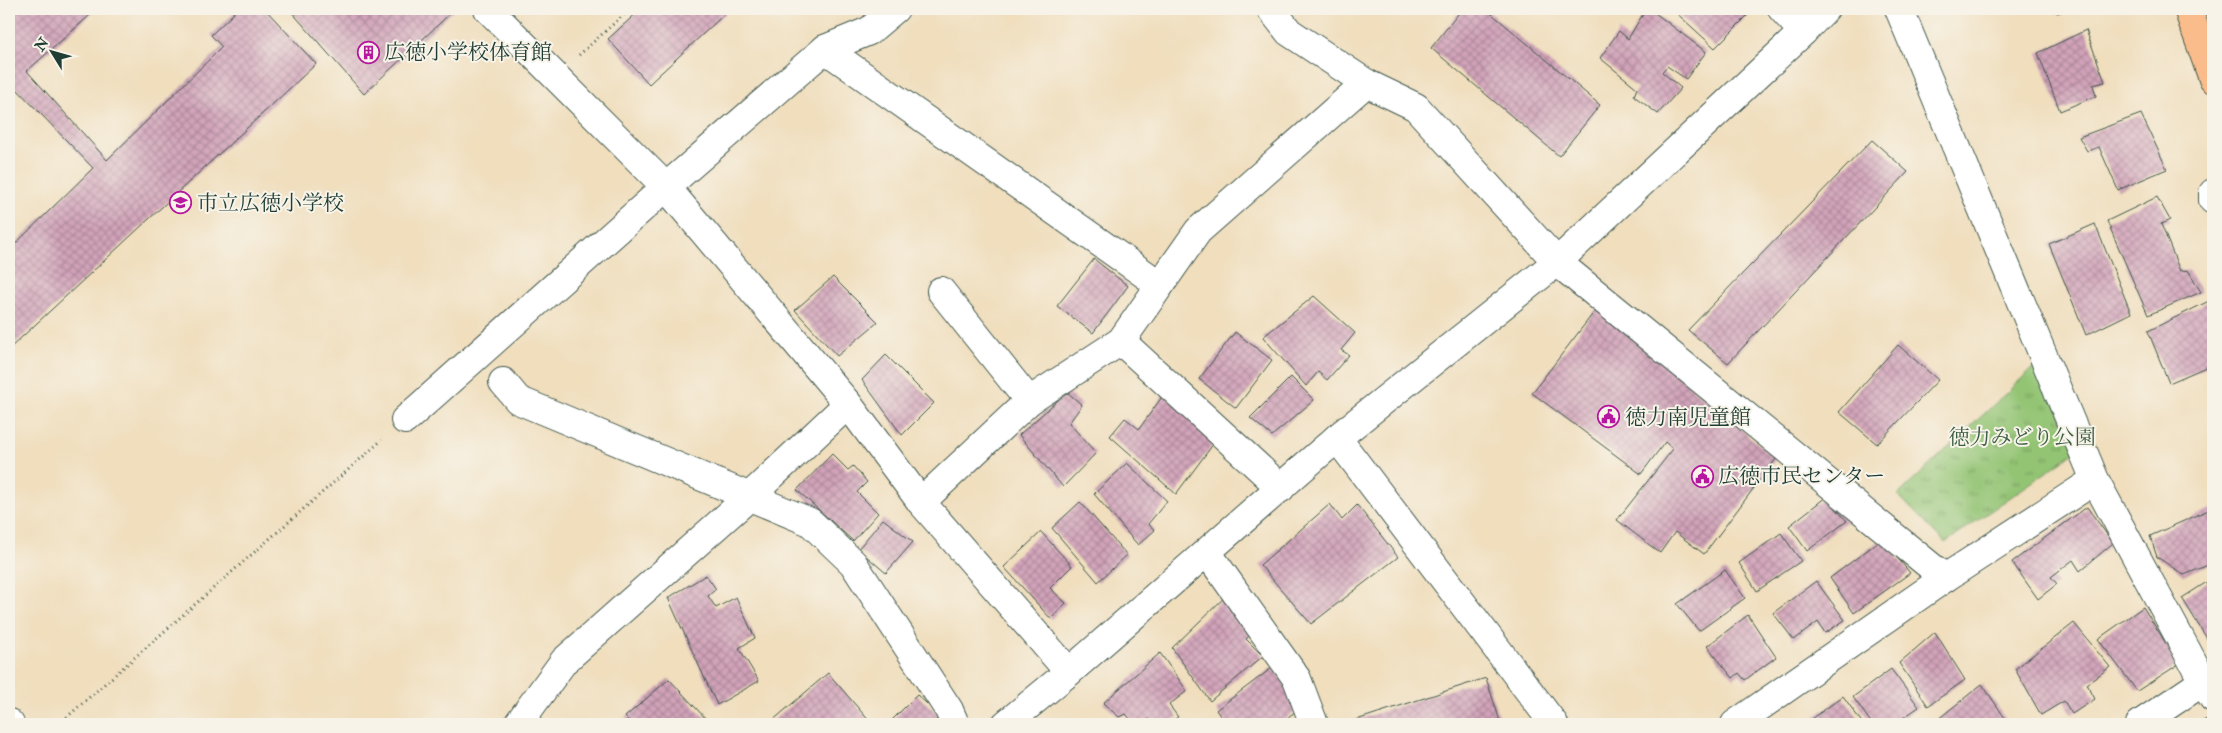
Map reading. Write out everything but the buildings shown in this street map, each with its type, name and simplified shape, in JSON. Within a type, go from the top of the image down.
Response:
[{"type":"highway","points":[[2188,9],[2213,79]]},
{"type":"street","points":[[488,9],[666,187],[848,404],[921,502],[1069,672]]},
{"type":"street","points":[[405,420],[666,187],[825,49],[869,31],[895,9]]},
{"type":"street","points":[[1271,9],[1289,32],[1366,83],[1416,108],[1557,262],[1945,578]]},
{"type":"street","points":[[1782,9],[1803,32]]},
{"type":"street","points":[[1006,724],[1069,672],[1337,438],[1557,262],[1803,32],[1825,9]]},
{"type":"street","points":[[1899,9],[2095,480],[2210,684],[2140,724]]},
{"type":"street","points":[[825,49],[1160,286]]},
{"type":"street","points":[[921,502],[1028,401],[1122,341],[1198,231],[1366,83]]},
{"type":"street","points":[[2213,193],[2213,200]]},
{"type":"street","points":[[941,291],[1028,401]]},
{"type":"street","points":[[1122,341],[1281,488]]},
{"type":"street","points":[[503,382],[518,400],[810,522],[853,563],[949,710],[955,724]]},
{"type":"street","points":[[518,724],[564,661],[748,497],[848,404]]},
{"type":"street","points":[[1337,438],[1554,724]]},
{"type":"street","points":[[1735,724],[1945,578],[2095,480]]},
{"type":"street","points":[[1207,552],[1297,679],[1314,724]]},
{"type":"path","points":[[555,76],[630,9]]},
{"type":"path","points":[[59,724],[405,420]]},
{"type":"green space","name":"徳力みどり公園","points":[[2039,362],[2075,452],[1945,543],[1898,495]]},
{"type":"place","name":"広徳小学校体育館","points":[[368,52]]},
{"type":"place","name":"市立広徳小学校","points":[[181,203]]},
{"type":"place","name":"徳力南児童館","points":[[1609,417]]},
{"type":"place","name":"広徳市民センター","points":[[1702,476]]}]
